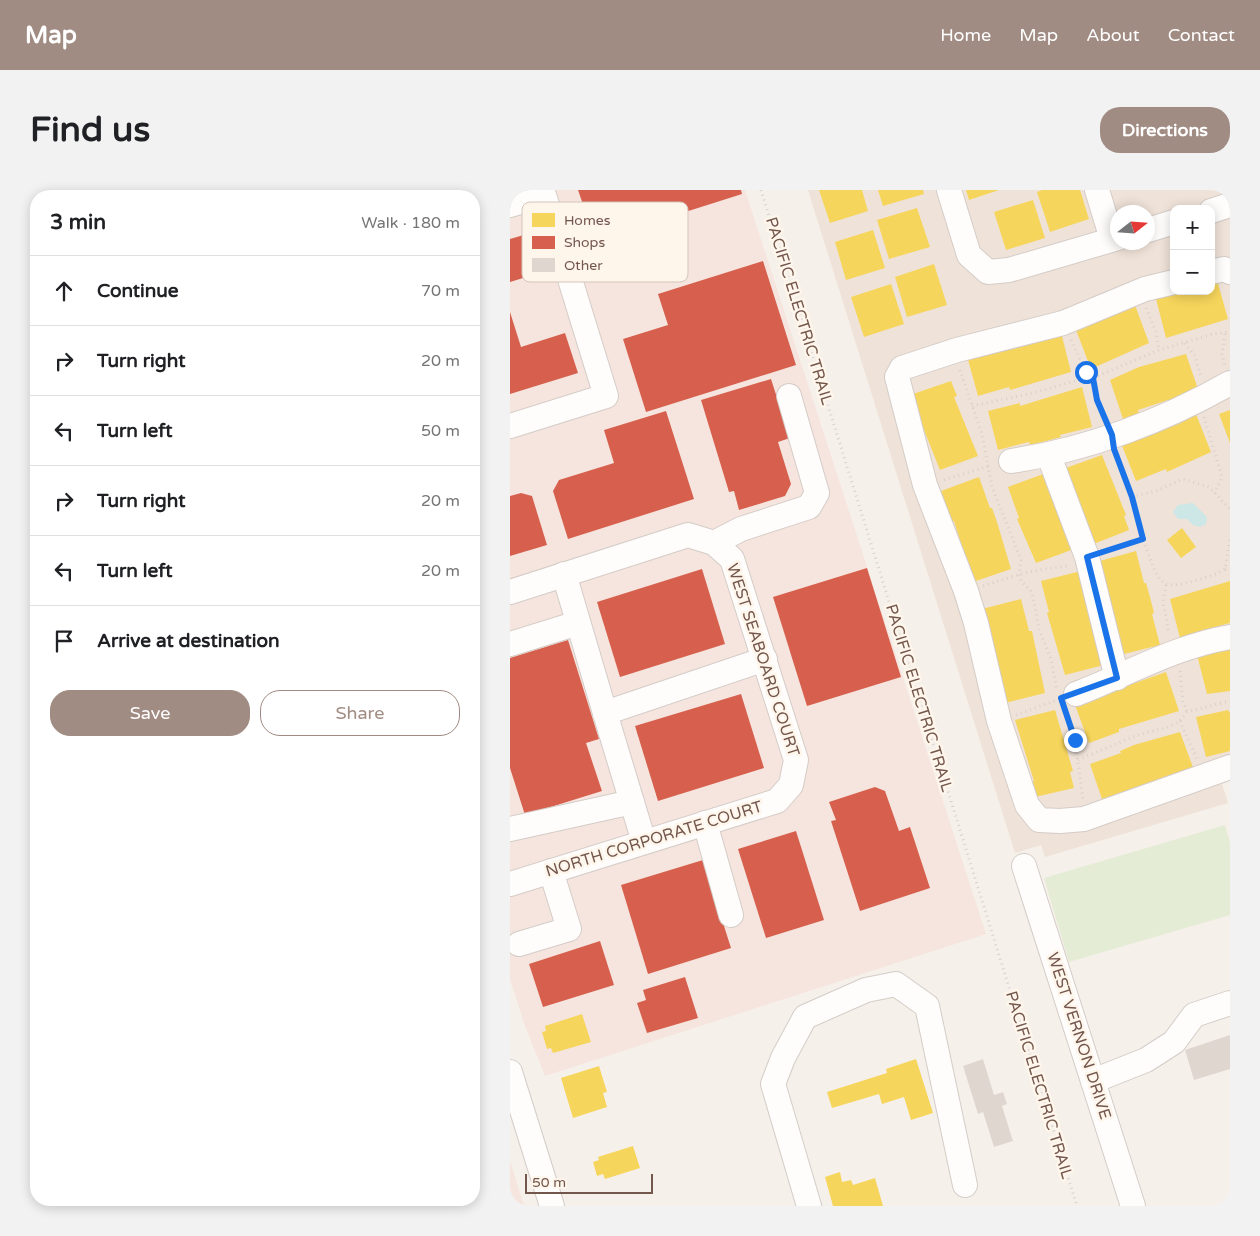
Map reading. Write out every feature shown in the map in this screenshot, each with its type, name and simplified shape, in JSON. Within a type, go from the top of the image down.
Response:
[{"type":"street","points":[[949,190],[969,255],[988,272],[1008,270],[1110,239]]},
{"type":"street","points":[[1097,190],[1110,225]]},
{"type":"street","points":[[510,205],[544,195],[546,202]]},
{"type":"street","points":[[1215,209],[1230,205]]},
{"type":"street","points":[[1155,228],[1170,223]]},
{"type":"street","points":[[1215,271],[1224,268],[1230,272]]},
{"type":"street","points":[[510,426],[606,396],[571,282]]},
{"type":"street","points":[[1170,283],[1140,292],[1063,323],[957,350],[902,368],[897,377],[925,485],[966,591],[999,721],[1027,805],[1039,820],[1084,819],[1230,767]]},
{"type":"street","points":[[1011,461],[1049,456],[1112,435],[1216,388]]},
{"type":"street","points":[[510,592],[688,534],[714,542],[741,529],[809,507],[816,493],[789,396]]},
{"type":"street","points":[[1049,456],[1087,557],[1117,678]]},
{"type":"street","name":"WEST SEABOARD COURT","points":[[714,542],[732,559],[764,659],[796,760],[791,785]]},
{"type":"street","points":[[564,574],[644,842]]},
{"type":"street","points":[[510,644],[578,624]]},
{"type":"street","points":[[1068,696],[1117,678],[1176,652],[1230,637]]},
{"type":"street","points":[[605,713],[764,659]]},
{"type":"street","name":"NORTH CORPORATE COURT","points":[[510,884],[777,801],[791,785]]},
{"type":"street","points":[[510,829],[632,802]]},
{"type":"street","points":[[705,823],[731,915]]},
{"type":"street","name":"WEST VERNON DRIVE","points":[[1024,866],[1133,1206]]},
{"type":"street","points":[[519,944],[569,930],[551,871]]},
{"type":"street","points":[[809,1206],[773,1084],[783,1058],[806,1017],[866,990],[896,984],[927,1006],[936,1053],[951,1110],[965,1186]]},
{"type":"street","points":[[1093,1081],[1146,1060],[1174,1042],[1194,1015],[1230,1003]]},
{"type":"street","points":[[510,1072],[514,1097],[552,1206]]},
{"type":"path","name":"PACIFIC ELECTRIC TRAIL","points":[[761,190],[1077,1206]]},
{"type":"path","points":[[1140,292],[1156,332],[1159,350]]},
{"type":"path","points":[[1063,323],[1086,372],[1086,378]]},
{"type":"path","points":[[972,406],[1033,393],[1086,378],[1093,378],[1159,350],[1213,334],[1230,332]]},
{"type":"path","points":[[1214,492],[1222,477],[1216,388],[1225,334]]},
{"type":"path","points":[[1185,342],[1194,356],[1198,372],[1216,388]]},
{"type":"path","points":[[957,350],[961,375],[982,434],[992,487],[1021,560],[1019,574],[1021,581],[1032,592],[1039,629],[1051,659],[1055,683],[1068,696],[1084,790],[1084,819]]},
{"type":"path","points":[[1093,378],[1097,400],[1112,435],[1114,449],[1132,497],[1143,539],[1154,570],[1166,585],[1179,584],[1225,569],[1230,570]]},
{"type":"path","points":[[925,485],[1011,461]]},
{"type":"path","points":[[1132,497],[1156,491],[1183,480],[1209,487],[1230,509]]},
{"type":"path","points":[[1225,569],[1230,538]]},
{"type":"path","points":[[966,591],[1019,574],[1050,567],[1072,566],[1087,557],[1143,539]]},
{"type":"path","points":[[999,721],[1068,696]]},
{"type":"path","points":[[1078,760],[1135,736],[1168,727],[1180,721],[1187,712],[1230,701]]},
{"type":"path","points":[[1180,721],[1205,775]]},
{"type":"shaded area","points":[[510,190],[745,190],[986,934],[545,1076],[525,1026],[510,979]]},
{"type":"shaded area","points":[[808,190],[1230,190],[1230,781],[1222,784],[1228,803],[1045,857],[1041,845],[1015,853]]},
{"type":"shaded area","points":[[510,1161],[524,1206],[510,1206]]},
{"type":"green space","points":[[1225,825],[1230,843],[1230,915],[1069,962],[1044,878]]},
{"type":"water","points":[[1193,503],[1207,517],[1206,524],[1200,527],[1193,525],[1187,519],[1178,519],[1173,512],[1178,505]]},
{"type":"building: Homes","points":[[819,190],[862,190],[868,211],[830,223]]},
{"type":"building: Homes","points":[[878,190],[923,190],[924,194],[883,206]]},
{"type":"building: Homes","points":[[966,190],[999,190],[969,200]]},
{"type":"building: Homes","points":[[1042,190],[1080,190],[1089,219],[1050,232],[1037,192]]},
{"type":"building: Homes","points":[[1033,200],[1045,238],[1006,250],[994,212]]},
{"type":"building: Homes","points":[[917,208],[930,247],[889,259],[877,220]]},
{"type":"building: Homes","points":[[873,230],[885,268],[846,280],[835,242]]},
{"type":"building: Homes","points":[[934,264],[947,305],[907,317],[895,277]]},
{"type":"building: Homes","points":[[1217,280],[1228,319],[1166,338],[1156,299],[1170,295],[1215,295],[1215,281]]},
{"type":"building: Homes","points":[[891,284],[904,324],[864,337],[851,297]]},
{"type":"building: Homes","points":[[1135,305],[1149,343],[1091,369],[1076,330]]},
{"type":"building: Homes","points":[[1061,332],[1071,372],[1010,390],[1009,387],[978,396],[967,356]]},
{"type":"building: Homes","points":[[1186,354],[1199,392],[1169,403],[1168,400],[1138,410],[1139,413],[1123,419],[1110,380],[1139,367]]},
{"type":"building: Homes","points":[[951,381],[957,396],[954,397],[978,456],[940,470],[916,410],[918,410],[913,394]]},
{"type":"building: Homes","points":[[1082,387],[1092,427],[1030,445],[1029,442],[998,450],[988,411],[1020,403],[1020,406]]},
{"type":"building: Homes","points":[[1230,410],[1230,443],[1219,414]]},
{"type":"building: Homes","points":[[1196,414],[1211,452],[1167,472],[1166,469],[1136,481],[1121,443],[1181,423],[1180,420]]},
{"type":"building: Homes","points":[[1102,455],[1126,515],[1124,516],[1129,530],[1091,545],[1063,469]]},
{"type":"building: Homes","points":[[1046,473],[1065,534],[1068,533],[1074,549],[1036,563],[1017,519],[1019,518],[1008,487]]},
{"type":"building: Homes","points":[[979,477],[997,522],[1011,569],[973,582],[954,521],[952,522],[941,491]]},
{"type":"building: Homes","points":[[1182,528],[1196,547],[1181,558],[1167,540]]},
{"type":"building: Homes","points":[[1136,551],[1144,583],[1146,583],[1150,597],[1154,613],[1152,614],[1160,645],[1120,655],[1096,562]]},
{"type":"building: Homes","points":[[1081,571],[1089,602],[1086,603],[1104,665],[1065,675],[1047,613],[1049,612],[1041,581]]},
{"type":"building: Homes","points":[[1230,581],[1230,623],[1211,628],[1212,631],[1180,638],[1170,599]]},
{"type":"building: Homes","points":[[1021,599],[1029,631],[1032,631],[1045,693],[1005,703],[993,641],[990,641],[982,609]]},
{"type":"building: Homes","points":[[1230,649],[1230,691],[1207,694],[1197,655]]},
{"type":"building: Homes","points":[[1166,672],[1179,711],[1119,729],[1119,732],[1089,743],[1075,705],[1134,681],[1135,683]]},
{"type":"building: Homes","points":[[1055,710],[1073,771],[1070,772],[1074,788],[1035,797],[1031,782],[1034,781],[1015,720]]},
{"type":"building: Homes","points":[[1228,710],[1230,713],[1230,751],[1206,757],[1196,717]]},
{"type":"building: Homes","points":[[1180,732],[1194,770],[1164,781],[1163,778],[1103,802],[1090,764],[1121,753],[1120,751],[1134,745]]},
{"type":"building: Homes","points":[[582,1014],[591,1042],[553,1053],[551,1048],[547,1049],[542,1032],[546,1031],[545,1026]]},
{"type":"building: Homes","points":[[916,1059],[933,1113],[911,1120],[904,1097],[882,1104],[879,1094],[832,1108],[827,1092],[887,1073],[886,1069]]},
{"type":"building: Homes","points":[[599,1066],[607,1092],[603,1093],[607,1107],[573,1118],[561,1078]]},
{"type":"building: Homes","points":[[633,1146],[640,1168],[605,1179],[603,1174],[597,1176],[593,1162],[599,1160],[598,1157]]},
{"type":"building: Homes","points":[[840,1172],[842,1182],[851,1180],[853,1185],[875,1178],[883,1206],[833,1206],[825,1177]]},
{"type":"building: Shops","points":[[578,190],[741,190],[742,194],[688,211],[688,202],[582,202]]},
{"type":"building: Shops","points":[[522,236],[522,278],[510,282],[510,239]]},
{"type":"building: Shops","points":[[763,261],[796,365],[646,412],[623,339],[668,325],[658,294]]},
{"type":"building: Shops","points":[[510,312],[521,347],[565,333],[578,373],[510,394]]},
{"type":"building: Shops","points":[[771,379],[790,438],[778,442],[791,484],[785,496],[739,510],[734,491],[729,492],[701,400]]},
{"type":"building: Shops","points":[[666,411],[694,499],[568,539],[553,491],[559,480],[614,463],[604,430]]},
{"type":"building: Shops","points":[[521,493],[532,496],[547,545],[510,556],[510,496]]},
{"type":"building: Shops","points":[[867,568],[901,677],[807,706],[773,597]]},
{"type":"building: Shops","points":[[702,569],[725,644],[620,677],[597,602]]},
{"type":"building: Shops","points":[[568,640],[599,739],[586,743],[602,791],[525,815],[510,768],[510,658]]},
{"type":"building: Shops","points":[[741,694],[764,768],[658,801],[635,726]]},
{"type":"building: Shops","points":[[875,787],[885,791],[899,831],[910,827],[930,888],[860,911],[831,821],[836,820],[829,802]]},
{"type":"building: Shops","points":[[796,831],[824,920],[766,938],[738,849]]},
{"type":"building: Shops","points":[[703,860],[731,948],[648,974],[621,885]]},
{"type":"building: Shops","points":[[600,941],[614,985],[543,1007],[529,964]]},
{"type":"building: Shops","points":[[685,977],[698,1018],[647,1033],[637,1003],[646,1000],[643,990]]},
{"type":"building: Other","points":[[1230,1035],[1230,1069],[1194,1080],[1185,1050]]},
{"type":"building: Other","points":[[983,1059],[994,1095],[1003,1092],[1007,1104],[1002,1106],[1013,1141],[994,1147],[983,1112],[978,1114],[963,1066]]},
{"type":"route","points":[[1075,740],[1061,698],[1117,678],[1110,657],[1087,557],[1143,539],[1132,497],[1114,449],[1112,435],[1097,400],[1093,378],[1086,378],[1086,372]]}]
